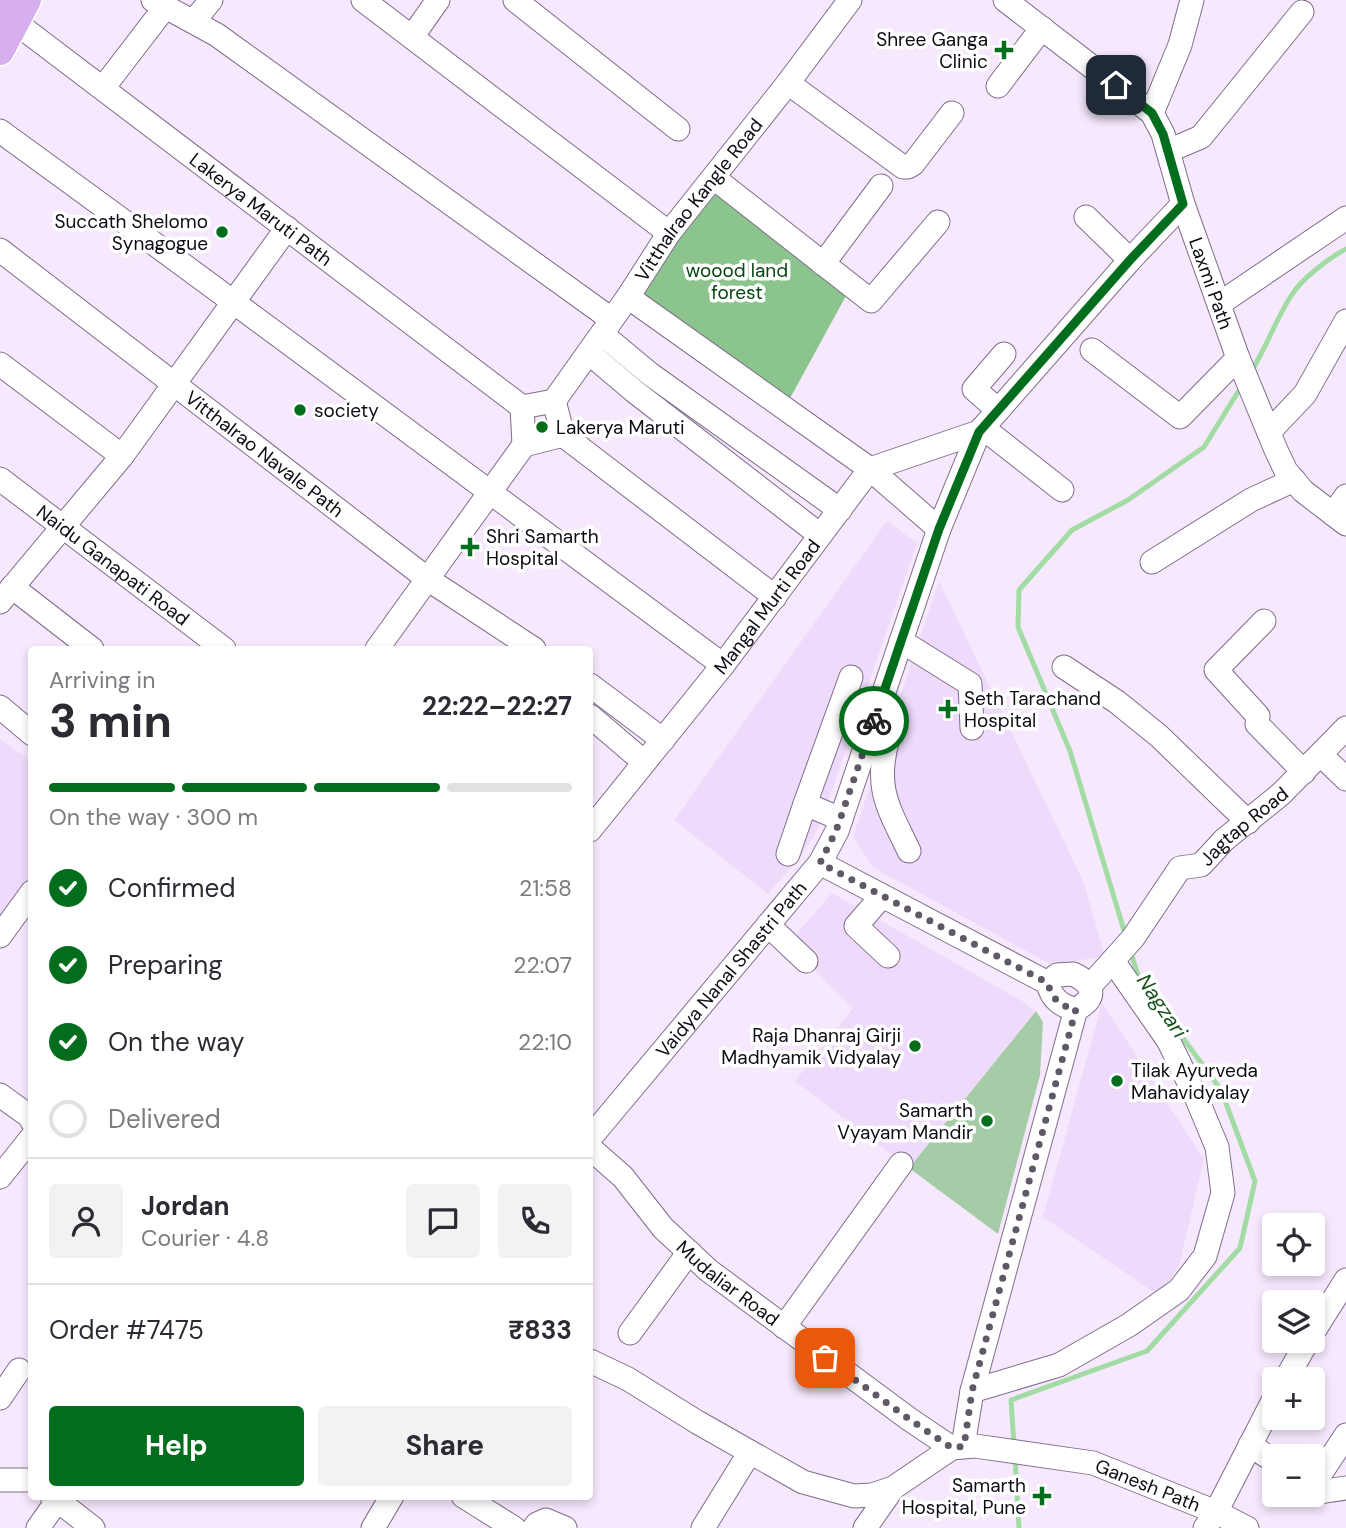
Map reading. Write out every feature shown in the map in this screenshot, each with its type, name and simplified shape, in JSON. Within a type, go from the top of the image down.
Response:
[{"type":"main road","points":[[0,51],[9,8]]},
{"type":"street","points":[[194,21],[211,0]]},
{"type":"street","points":[[363,0],[669,233]]},
{"type":"street","points":[[412,37],[438,0]]},
{"type":"street","points":[[515,0],[678,129]]},
{"type":"street","name":"Vitthalrao Kangle Road","points":[[554,401],[628,297],[669,233],[850,0]]},
{"type":"street","name":"Laxmi Path","points":[[1005,0],[1152,113],[1163,134],[1183,204],[1244,372],[1286,471],[1303,491],[1342,511]]},
{"type":"street","points":[[1152,113],[1180,45],[1192,0]]},
{"type":"street","points":[[103,88],[160,3],[194,21],[217,35],[650,373],[840,510]]},
{"type":"street","name":"Lakerya Maruti Path","points":[[9,8],[103,88],[522,407]]},
{"type":"street","points":[[1168,151],[1201,137],[1303,12]]},
{"type":"street","points":[[998,86],[1042,28]]},
{"type":"street","points":[[788,83],[903,167],[913,164],[952,113]]},
{"type":"street","points":[[0,131],[234,301],[723,665]]},
{"type":"street","points":[[714,178],[871,301],[937,222]]},
{"type":"street","points":[[823,264],[881,186]]},
{"type":"street","points":[[870,469],[981,430],[1130,260],[1183,204]]},
{"type":"street","points":[[1086,218],[1130,260]]},
{"type":"street","points":[[1219,304],[1346,218]]},
{"type":"street","points":[[87,646],[6,595],[122,456],[287,228]]},
{"type":"street","name":"Vitthalrao Navale Path","points":[[0,250],[429,580],[529,646]]},
{"type":"street","points":[[628,297],[870,469],[939,529]]},
{"type":"street","points":[[1269,432],[1305,394],[1346,321]]},
{"type":"street","points":[[601,335],[634,391],[820,535]]},
{"type":"street","points":[[1092,350],[1180,417],[1244,372]]},
{"type":"street","points":[[998,410],[974,389],[1004,354]]},
{"type":"street","points":[[0,364],[122,456]]},
{"type":"street","points":[[524,445],[522,407],[554,401],[563,435],[775,597]]},
{"type":"street","points":[[981,430],[1062,489]]},
{"type":"street","name":"Vaidya Nanal Shastri Path","points":[[593,1134],[820,863],[841,819],[939,529],[981,430]]},
{"type":"street","points":[[379,646],[524,445],[563,435]]},
{"type":"street","name":"Mangal Murti Road","points":[[593,819],[663,740],[723,665],[870,469]]},
{"type":"street","name":"Naidu Ganapati Road","points":[[0,479],[220,646]]},
{"type":"street","points":[[1152,562],[1251,500],[1294,480]]},
{"type":"street","points":[[1264,621],[1216,670],[1258,716],[1257,724],[1304,772]]},
{"type":"street","points":[[901,641],[970,684],[972,728]]},
{"type":"street","points":[[1064,667],[1118,702],[1159,736],[1248,822]]},
{"type":"street","points":[[788,854],[851,677]]},
{"type":"street","points":[[593,687],[663,740]]},
{"type":"street","points":[[0,707],[28,731]]},
{"type":"street","points":[[593,719],[644,762]]},
{"type":"street","name":"Jagtap Road","points":[[1090,986],[1123,950],[1180,868],[1201,865],[1224,840],[1304,772],[1346,728]]},
{"type":"street","points":[[888,738],[881,774],[883,798],[909,851]]},
{"type":"street","points":[[1321,755],[1346,779]]},
{"type":"street","points":[[851,788],[883,798]]},
{"type":"street","points":[[805,804],[841,819]]},
{"type":"street","points":[[820,863],[1048,983]]},
{"type":"street","points":[[882,896],[856,926],[888,956]]},
{"type":"street","points":[[0,936],[28,898]]},
{"type":"street","points":[[768,925],[806,961]]},
{"type":"street","points":[[972,1391],[1059,1365],[1106,1338],[1178,1290],[1205,1256],[1223,1193],[1217,1147],[1197,1099],[1123,950]]},
{"type":"street","points":[[593,1362],[628,1379],[803,1482],[854,1496],[872,1495],[893,1488],[964,1447],[972,1391],[1076,1009],[1085,1004],[1090,996],[1090,986],[1073,974],[1057,975],[1048,983]]},
{"type":"street","points":[[1048,983],[1050,993],[1059,1003],[1076,1009]]},
{"type":"street","points":[[0,1095],[28,1115]]},
{"type":"street","points":[[0,1177],[28,1142]]},
{"type":"street","name":"Mudaliar Road","points":[[593,1150],[623,1177],[663,1228],[708,1270],[909,1419],[964,1447]]},
{"type":"street","points":[[784,1327],[901,1164]]},
{"type":"street","points":[[630,1333],[689,1252]]},
{"type":"street","points":[[1325,1313],[1346,1280]]},
{"type":"street","points":[[0,1398],[19,1370]]},
{"type":"street","points":[[1210,1520],[1262,1422]]},
{"type":"street","points":[[1325,1467],[1346,1434]]},
{"type":"street","points":[[1250,1445],[1262,1453]]},
{"type":"street","name":"Ganesh Path","points":[[964,1447],[1093,1464],[1210,1520],[1247,1528]]},
{"type":"street","points":[[703,1528],[750,1452]]},
{"type":"street","points":[[0,1480],[28,1480]]},
{"type":"street","points":[[865,1528],[893,1488]]},
{"type":"street","points":[[1325,1491],[1346,1488]]},
{"type":"street","points":[[38,1528],[54,1500]]},
{"type":"street","points":[[58,1500],[93,1528]]},
{"type":"street","points":[[383,1525],[390,1500]]},
{"type":"street","points":[[469,1500],[514,1528]]},
{"type":"street","points":[[534,1528],[546,1520],[565,1528]]},
{"type":"shaded area","points":[[887,521],[917,543],[820,825],[803,853],[768,894],[674,820]]},
{"type":"shaded area","name":"Seth Tarachand Hospital","points":[[939,581],[1084,883],[1105,956],[1052,965],[874,868],[853,837]]},
{"type":"shaded area","points":[[0,739],[28,759],[28,878],[0,919]]},
{"type":"shaded area","name":"Raja Dhanraj Girji Madhyamik Vidyalay","points":[[832,893],[1022,1001],[1035,1011],[909,1168],[795,1081],[853,1008],[788,944]]},
{"type":"shaded area","name":"Tilak Ayurveda Mahavidyalay","points":[[1102,1003],[1204,1159],[1180,1262],[1161,1297],[1043,1217]]},
{"type":"green space","name":"woood land forest","points":[[726,176],[853,283],[788,402],[637,297]]},
{"type":"green space","name":"Samarth Vyayam Mandir","points":[[1036,1011],[1043,1022],[1040,1075],[998,1234],[909,1168]]},
{"type":"waterway","points":[[1252,370],[1296,289],[1316,269],[1346,249]]},
{"type":"waterway","name":"Nagzari","points":[[1126,937],[1070,751],[1018,627],[1019,590],[1072,530],[1128,500],[1204,447],[1241,387]]},
{"type":"waterway","name":"Nagzari","points":[[1014,1445],[1011,1400],[1147,1351],[1240,1248],[1255,1181],[1221,1090],[1139,978],[1130,950]]},
{"type":"waterway","name":"Nagzari","points":[[1015,1458],[1019,1528]]},
{"type":"way so far","points":[[825,1358],[952,1448],[964,1446],[972,1391],[1076,1009],[1059,1003],[1050,993],[1048,983],[820,863],[836,831],[874,721]]},
{"type":"place","name":"Shree Ganga Clinic","points":[[1004,50]]},
{"type":"place","name":"Succath Shelomo Synagogue","points":[[222,232]]},
{"type":"place","name":"society","points":[[300,410]]},
{"type":"place","name":"Lakerya Maruti","points":[[542,427]]},
{"type":"place","name":"Shri Samarth Hospital","points":[[470,547]]},
{"type":"place","name":"Seth Tarachand Hospital","points":[[948,709]]},
{"type":"place","name":"Raja Dhanraj Girji Madhyamik Vidyalay","points":[[915,1046]]},
{"type":"place","name":"Tilak Ayurveda Mahavidyalay","points":[[1117,1081]]},
{"type":"place","name":"Samarth Vyayam Mandir","points":[[987,1121]]},
{"type":"place","name":"Samarth Hospital, Pune","points":[[1042,1496]]},
{"type":"route","points":[[874,721],[939,529],[979,432],[1130,260],[1183,204],[1163,134],[1152,113],[1116,85]]}]
